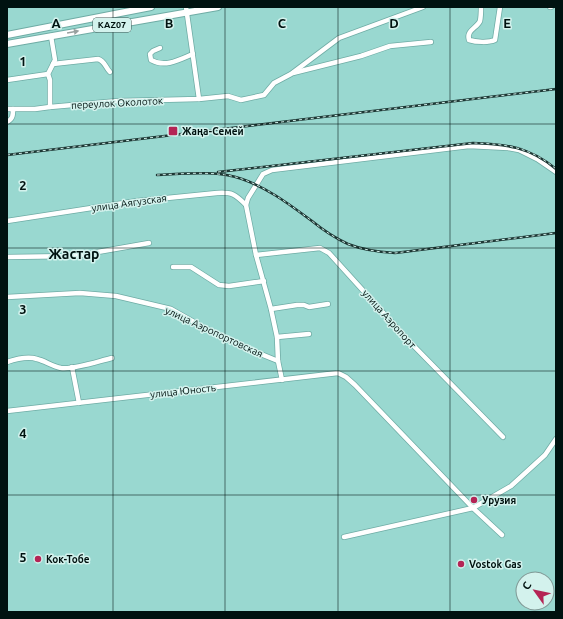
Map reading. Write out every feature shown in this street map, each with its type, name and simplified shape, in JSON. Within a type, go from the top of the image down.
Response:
[{"type":"highway","name":"KAZ07","points":[[7,35],[151,7]]},
{"type":"highway","name":"KAZ07","points":[[7,44],[187,10],[218,7]]},
{"type":"street","points":[[291,74],[339,38],[423,7]]},
{"type":"street","points":[[481,7],[479,22],[469,32],[468,37],[469,40],[472,41],[495,40],[500,7]]},
{"type":"street","points":[[187,10],[198,99]]},
{"type":"street","points":[[50,107],[50,80],[48,74],[55,60],[51,36]]},
{"type":"street","points":[[291,74],[362,56],[390,46],[432,42]]},
{"type":"street","points":[[160,48],[150,54],[151,60],[163,64],[170,63],[193,54]]},
{"type":"street","points":[[54,64],[98,59],[105,63],[110,72]]},
{"type":"street","points":[[7,80],[48,74]]},
{"type":"street","name":"переулок Околоток","points":[[7,109],[35,109],[118,101],[198,99],[228,96],[241,100],[264,95],[274,84],[291,74]]},
{"type":"street","points":[[7,122],[11,120],[13,116],[13,109]]},
{"type":"street","points":[[282,380],[278,361],[277,337],[272,309],[256,255],[246,205],[248,198],[263,174],[272,170],[469,146],[519,150],[538,159],[556,172]]},
{"type":"street","name":"улица Аягузская","points":[[7,221],[137,201],[229,192],[237,196],[246,205]]},
{"type":"street","points":[[7,257],[75,256],[149,243]]},
{"type":"street","name":"улица Аэропорт","points":[[256,255],[320,248],[329,253],[407,339],[503,437]]},
{"type":"street","points":[[173,267],[191,267],[219,285],[229,286],[264,281]]},
{"type":"street","name":"улица Аэропортовская","points":[[7,297],[80,292],[116,296],[171,309],[202,327],[246,348],[278,361]]},
{"type":"street","points":[[272,309],[297,305],[309,307],[328,304]]},
{"type":"street","points":[[277,337],[309,334]]},
{"type":"street","points":[[7,362],[21,358],[37,358],[62,368],[112,358]]},
{"type":"street","points":[[72,367],[78,403]]},
{"type":"street","name":"улица Юность","points":[[7,411],[338,373],[346,377],[355,385],[473,508]]},
{"type":"street","points":[[344,537],[473,508],[511,486],[545,455],[556,439]]},
{"type":"street","points":[[473,508],[502,535]]},
{"type":"railway","points":[[7,155],[556,89]]},
{"type":"railway","points":[[218,172],[473,143],[496,144],[527,151],[556,169]]},
{"type":"railway","points":[[157,175],[189,173],[222,174],[242,179],[261,187],[278,197],[338,239],[354,246],[377,251],[395,253],[556,233]]},
{"type":"place","name":"Жаңа-Семей","points":[[173,131]]},
{"type":"place","name":"Урузия","points":[[474,500]]},
{"type":"place","name":"Кок-Тобе","points":[[38,559]]},
{"type":"place","name":"Vostok Gas","points":[[461,564]]},
{"type":"district","name":"Жастар","points":[[74,254]]}]
